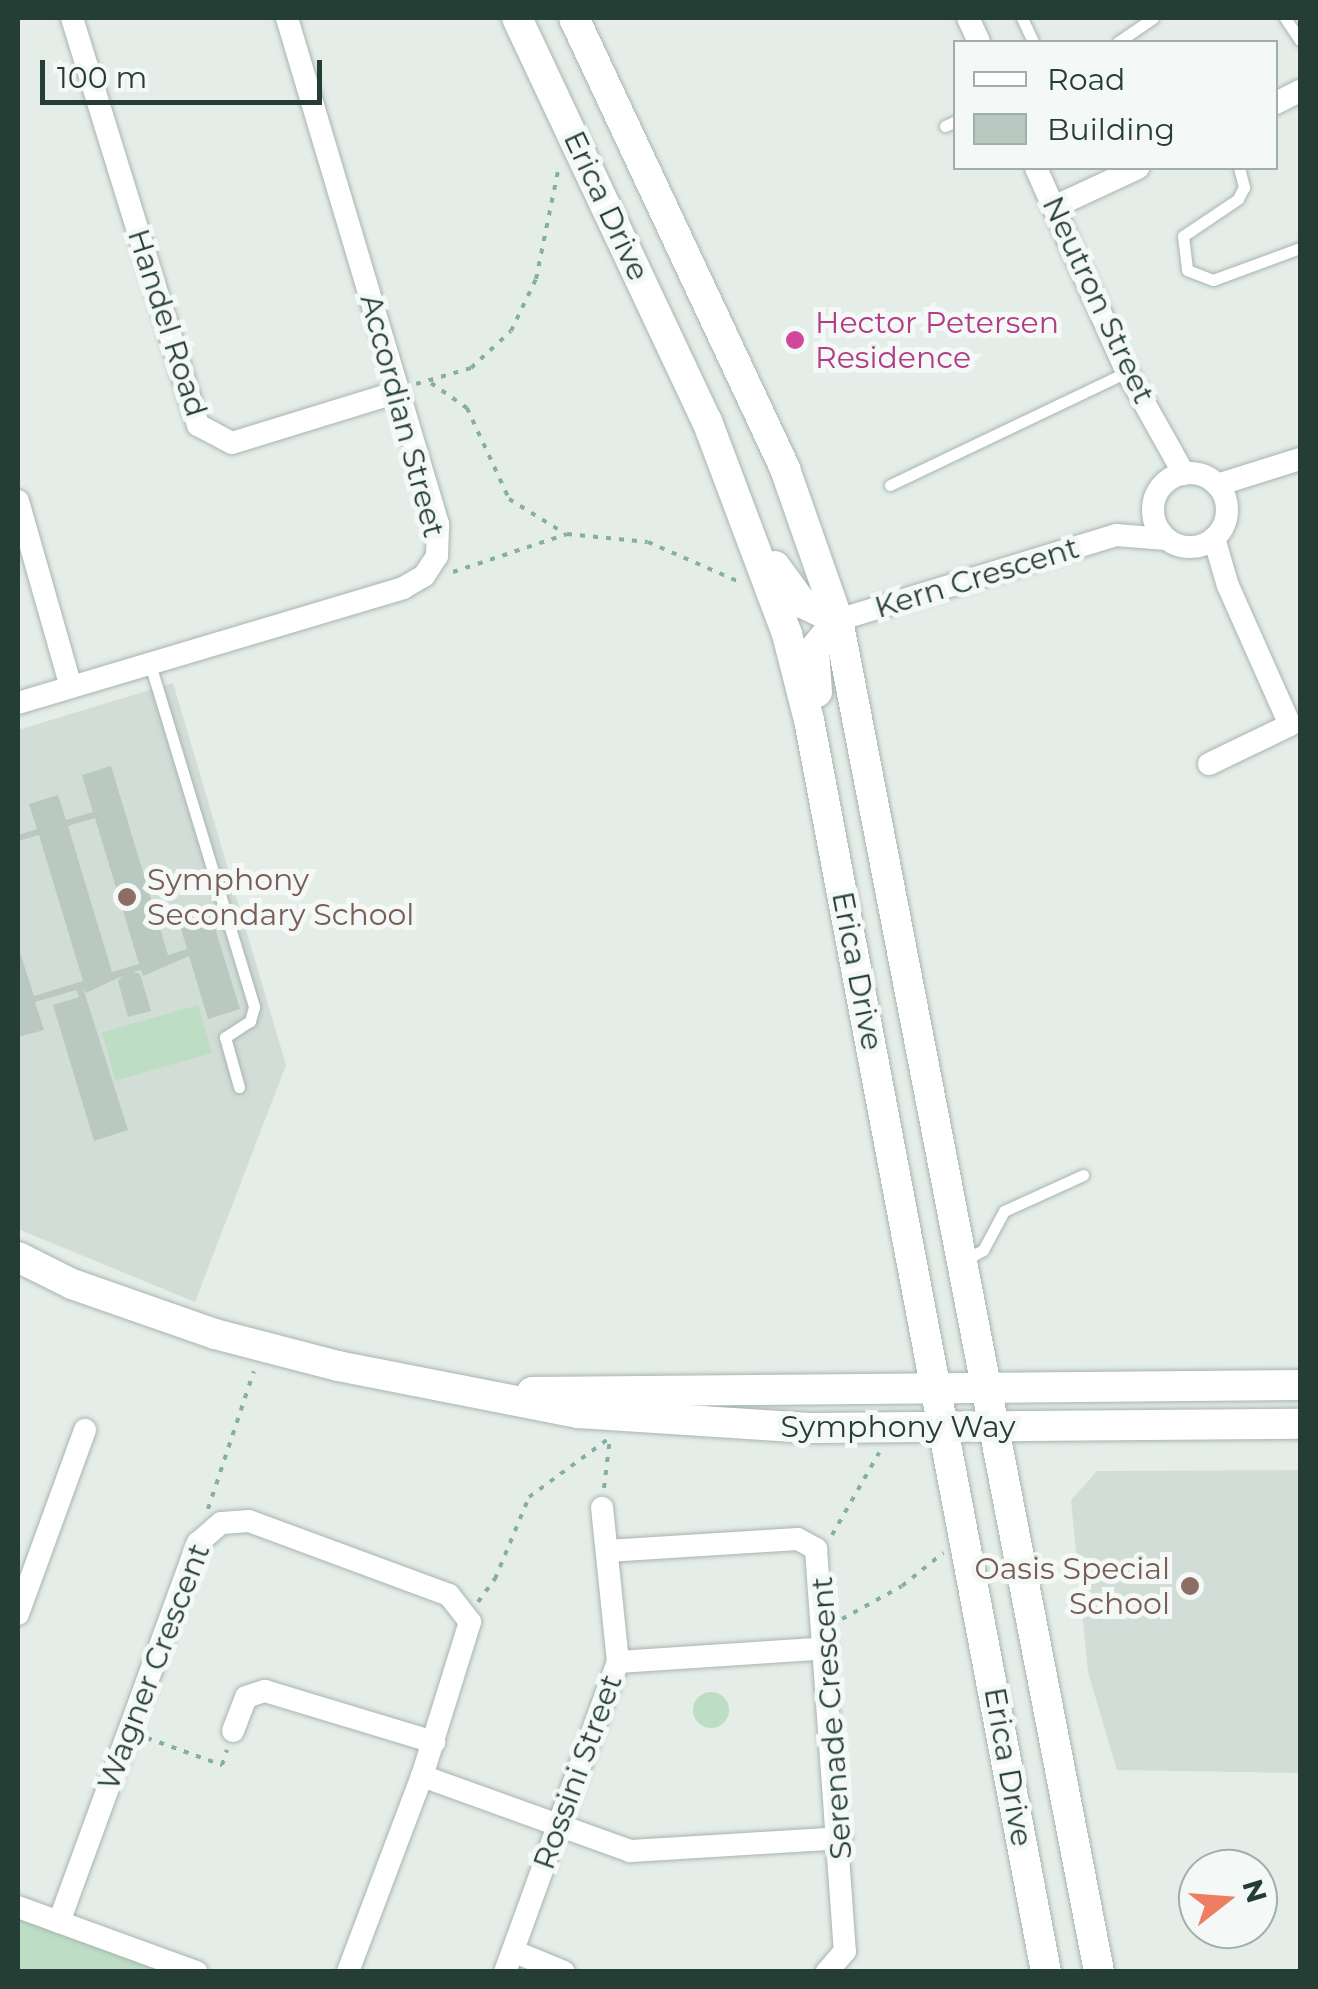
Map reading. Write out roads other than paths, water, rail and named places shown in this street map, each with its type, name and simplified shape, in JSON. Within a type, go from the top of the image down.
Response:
[{"type":"main road","name":"Erica Drive","points":[[517,18],[746,514],[804,703],[946,1428],[1046,1972]]},
{"type":"main road","name":"Erica Drive","points":[[574,18],[785,469],[838,620],[1099,1972]]},
{"type":"main road","points":[[746,514],[784,582],[802,603],[838,620],[818,638],[814,664],[834,784],[842,893]]},
{"type":"main road","name":"Symphony Way","points":[[18,1257],[72,1284],[215,1334],[338,1366],[500,1394],[578,1413],[688,1425],[996,1428],[1300,1424]]},
{"type":"main road","name":"Symphony Way","points":[[500,1394],[988,1384],[1300,1385]]},
{"type":"street","name":"Handel Road","points":[[72,18],[198,425],[232,442],[404,389]]},
{"type":"street","name":"Accordian Street","points":[[18,704],[403,588],[429,570],[440,536],[404,389],[287,18]]},
{"type":"street","name":"Neutron Street","points":[[1037,170],[1127,372],[1160,431],[1167,487],[1155,522],[1175,543]]},
{"type":"street","points":[[1054,207],[1134,170]]},
{"type":"street","points":[[1167,487],[1222,496],[1300,459]]},
{"type":"street","name":"Kern Crescent","points":[[1116,535],[1167,487]]},
{"type":"street","points":[[1209,764],[1290,725],[1228,586],[1214,538],[1222,496]]},
{"type":"street","points":[[18,504],[72,687]]},
{"type":"street","name":"Kern Crescent","points":[[838,620],[1116,535],[1175,543]]},
{"type":"street","points":[[1175,543],[1214,538]]},
{"type":"street","points":[[1175,543],[1228,586]]},
{"type":"street","points":[[18,1614],[85,1430]]},
{"type":"street","name":"Rossini Street","points":[[509,1962],[618,1662],[602,1508]]},
{"type":"street","name":"Wagner Crescent","points":[[59,1922],[198,1543],[220,1523],[249,1521],[449,1594],[465,1609],[470,1636],[434,1742]]},
{"type":"street","name":"Serenade Crescent","points":[[607,1551],[810,1543],[821,1558],[845,1952],[828,1972]]},
{"type":"street","points":[[618,1662],[825,1637]]},
{"type":"street","points":[[233,1731],[246,1697],[264,1692],[434,1742],[348,1972]]},
{"type":"street","points":[[422,1776],[630,1850],[840,1838]]},
{"type":"street","points":[[18,1907],[197,1972]]},
{"type":"street","points":[[509,1962],[564,1972]]},
{"type":"lane","points":[[1121,40],[1153,18]]},
{"type":"lane","points":[[1285,18],[1300,40]]},
{"type":"lane","points":[[1240,170],[1244,187],[1238,199],[1183,236],[1187,270],[1213,280],[1300,248]]},
{"type":"lane","points":[[890,485],[1127,372]]},
{"type":"lane","points":[[150,664],[252,997],[250,1021],[225,1037],[239,1088]]},
{"type":"lane","points":[[964,1260],[983,1250],[1004,1212],[1083,1175]]},
{"type":"place","name":"Hector Petersen Residence","points":[[795,340]]},
{"type":"place","name":"Symphony Secondary School","points":[[127,897]]},
{"type":"place","name":"Oasis Special School","points":[[1190,1586]]}]
